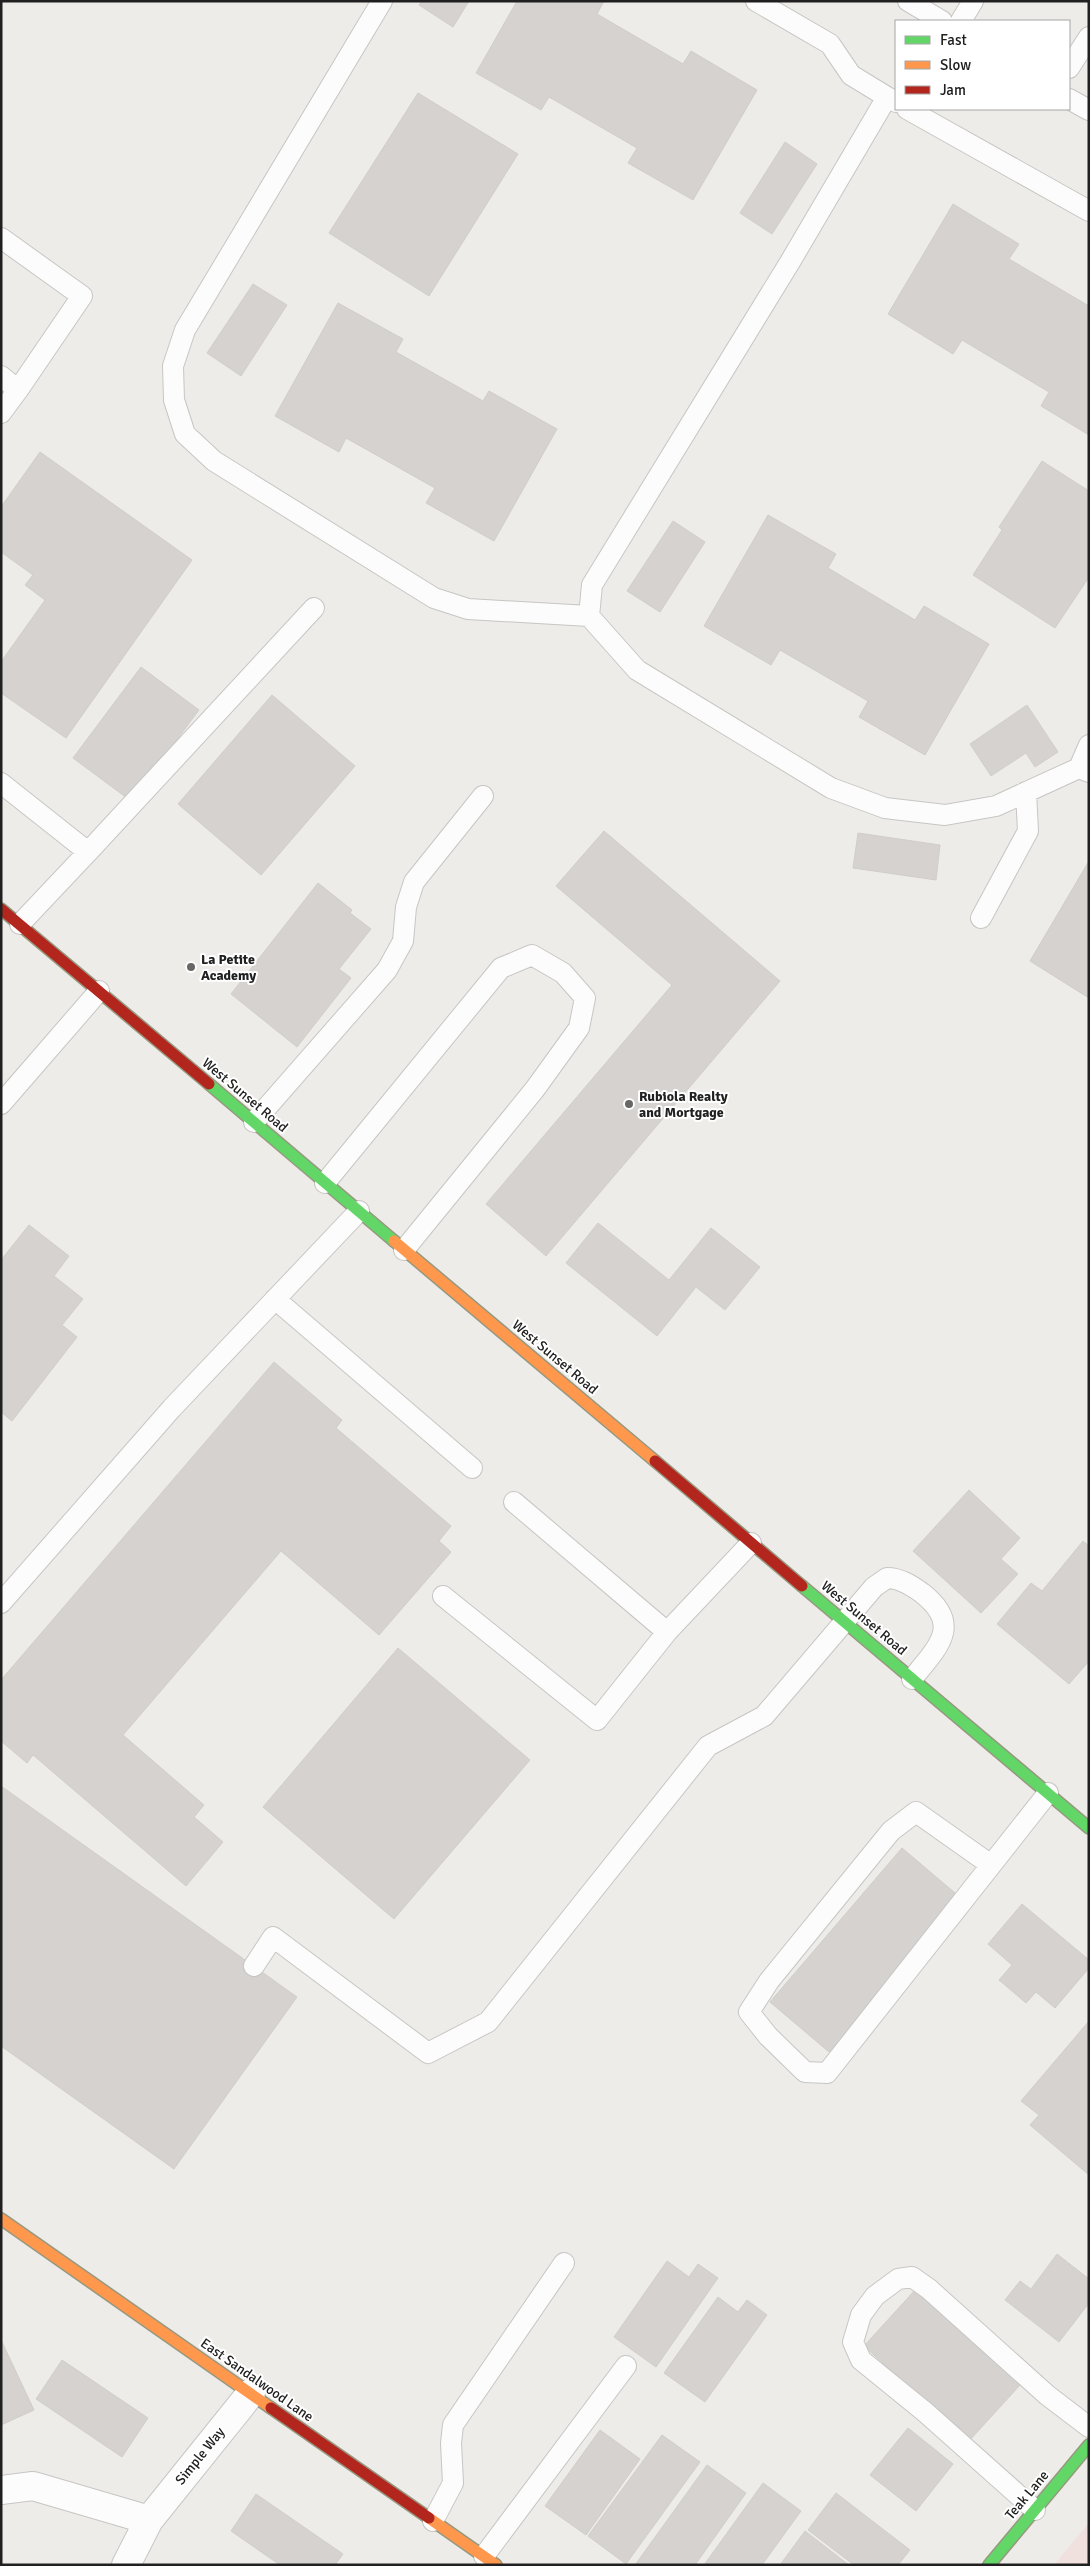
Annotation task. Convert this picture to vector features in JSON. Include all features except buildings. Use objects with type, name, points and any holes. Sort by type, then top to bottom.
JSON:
[{"type":"main road","name":"West Sunset Road","points":[[1,909],[1089,1828]]},
{"type":"main road","name":"East Sandalwood Lane","points":[[1,2219],[490,2561]]},
{"type":"main road","name":"Teak Lane","points":[[989,2565],[1089,2445]]},
{"type":"street","name":"Simple Way","points":[[126,2565],[149,2520],[250,2393]]},
{"type":"street","points":[[1,2490],[33,2486],[149,2520]]},
{"type":"lane","points":[[382,1],[185,330],[173,366],[174,400],[185,434],[214,461],[434,598],[468,609],[589,616],[637,670],[831,788],[885,808],[945,815],[996,806],[1026,792],[1084,770],[1089,745]]},
{"type":"lane","points":[[589,616],[592,586],[891,100],[851,75],[830,44],[756,1]]},
{"type":"lane","points":[[908,1],[940,20]]},
{"type":"lane","points":[[962,20],[973,1]]},
{"type":"lane","points":[[1070,66],[1089,37]]},
{"type":"lane","points":[[1070,100],[1089,110]]},
{"type":"lane","points":[[910,110],[1089,211]]},
{"type":"lane","points":[[1,238],[82,296],[1,413]]},
{"type":"lane","points":[[1,376],[18,390]]},
{"type":"lane","points":[[20,924],[314,608]]},
{"type":"lane","points":[[1,783],[88,852]]},
{"type":"lane","points":[[981,918],[1028,831],[1026,792]]},
{"type":"lane","points":[[254,1122],[387,970],[403,941],[406,907],[414,882],[483,796]]},
{"type":"lane","points":[[325,1183],[501,968],[532,955],[563,973],[585,998],[579,1028],[535,1090],[404,1250]]},
{"type":"lane","points":[[1,1104],[99,991]]},
{"type":"lane","points":[[1,1603],[172,1408],[358,1211]]},
{"type":"lane","points":[[275,1299],[472,1468]]},
{"type":"lane","points":[[514,1502],[667,1632]]},
{"type":"lane","points":[[443,1596],[597,1720],[667,1632],[751,1542]]},
{"type":"lane","points":[[254,1966],[273,1937],[428,2053],[488,2022],[708,1746],[764,1716],[874,1587],[887,1578],[905,1582],[934,1603],[944,1622],[941,1642],[912,1679]]},
{"type":"lane","points":[[991,1865],[916,1812],[890,1831],[769,1981],[749,2012],[768,2036],[806,2072],[827,2073],[1048,1793]]},
{"type":"lane","points":[[433,2521],[453,2484],[450,2443],[453,2425],[564,2263]]},
{"type":"lane","points":[[1035,2510],[925,2412],[861,2360],[853,2342],[861,2315],[875,2296],[898,2279],[912,2277],[929,2288],[1047,2395],[1089,2427]]},
{"type":"lane","points":[[490,2561],[626,2366]]},
{"type":"shaded area","points":[[1089,2523],[1089,2565],[1054,2565]]},
{"type":"traffic: fast","points":[[209,1084],[394,1241]]},
{"type":"traffic: fast","points":[[802,1586],[1089,1828]]},
{"type":"traffic: fast","points":[[989,2565],[1089,2445]]},
{"type":"traffic: slow","points":[[394,1241],[655,1461]]},
{"type":"traffic: slow","points":[[1,2219],[271,2408]]},
{"type":"traffic: slow","points":[[429,2518],[496,2565]]},
{"type":"traffic: jam","points":[[1,909],[209,1084]]},
{"type":"traffic: jam","points":[[655,1461],[802,1586]]},
{"type":"traffic: jam","points":[[271,2408],[429,2518]]},
{"type":"place","name":"La Petite Academy","points":[[191,967]]},
{"type":"place","name":"Rubiola Realty and Mortgage","points":[[629,1104]]}]
